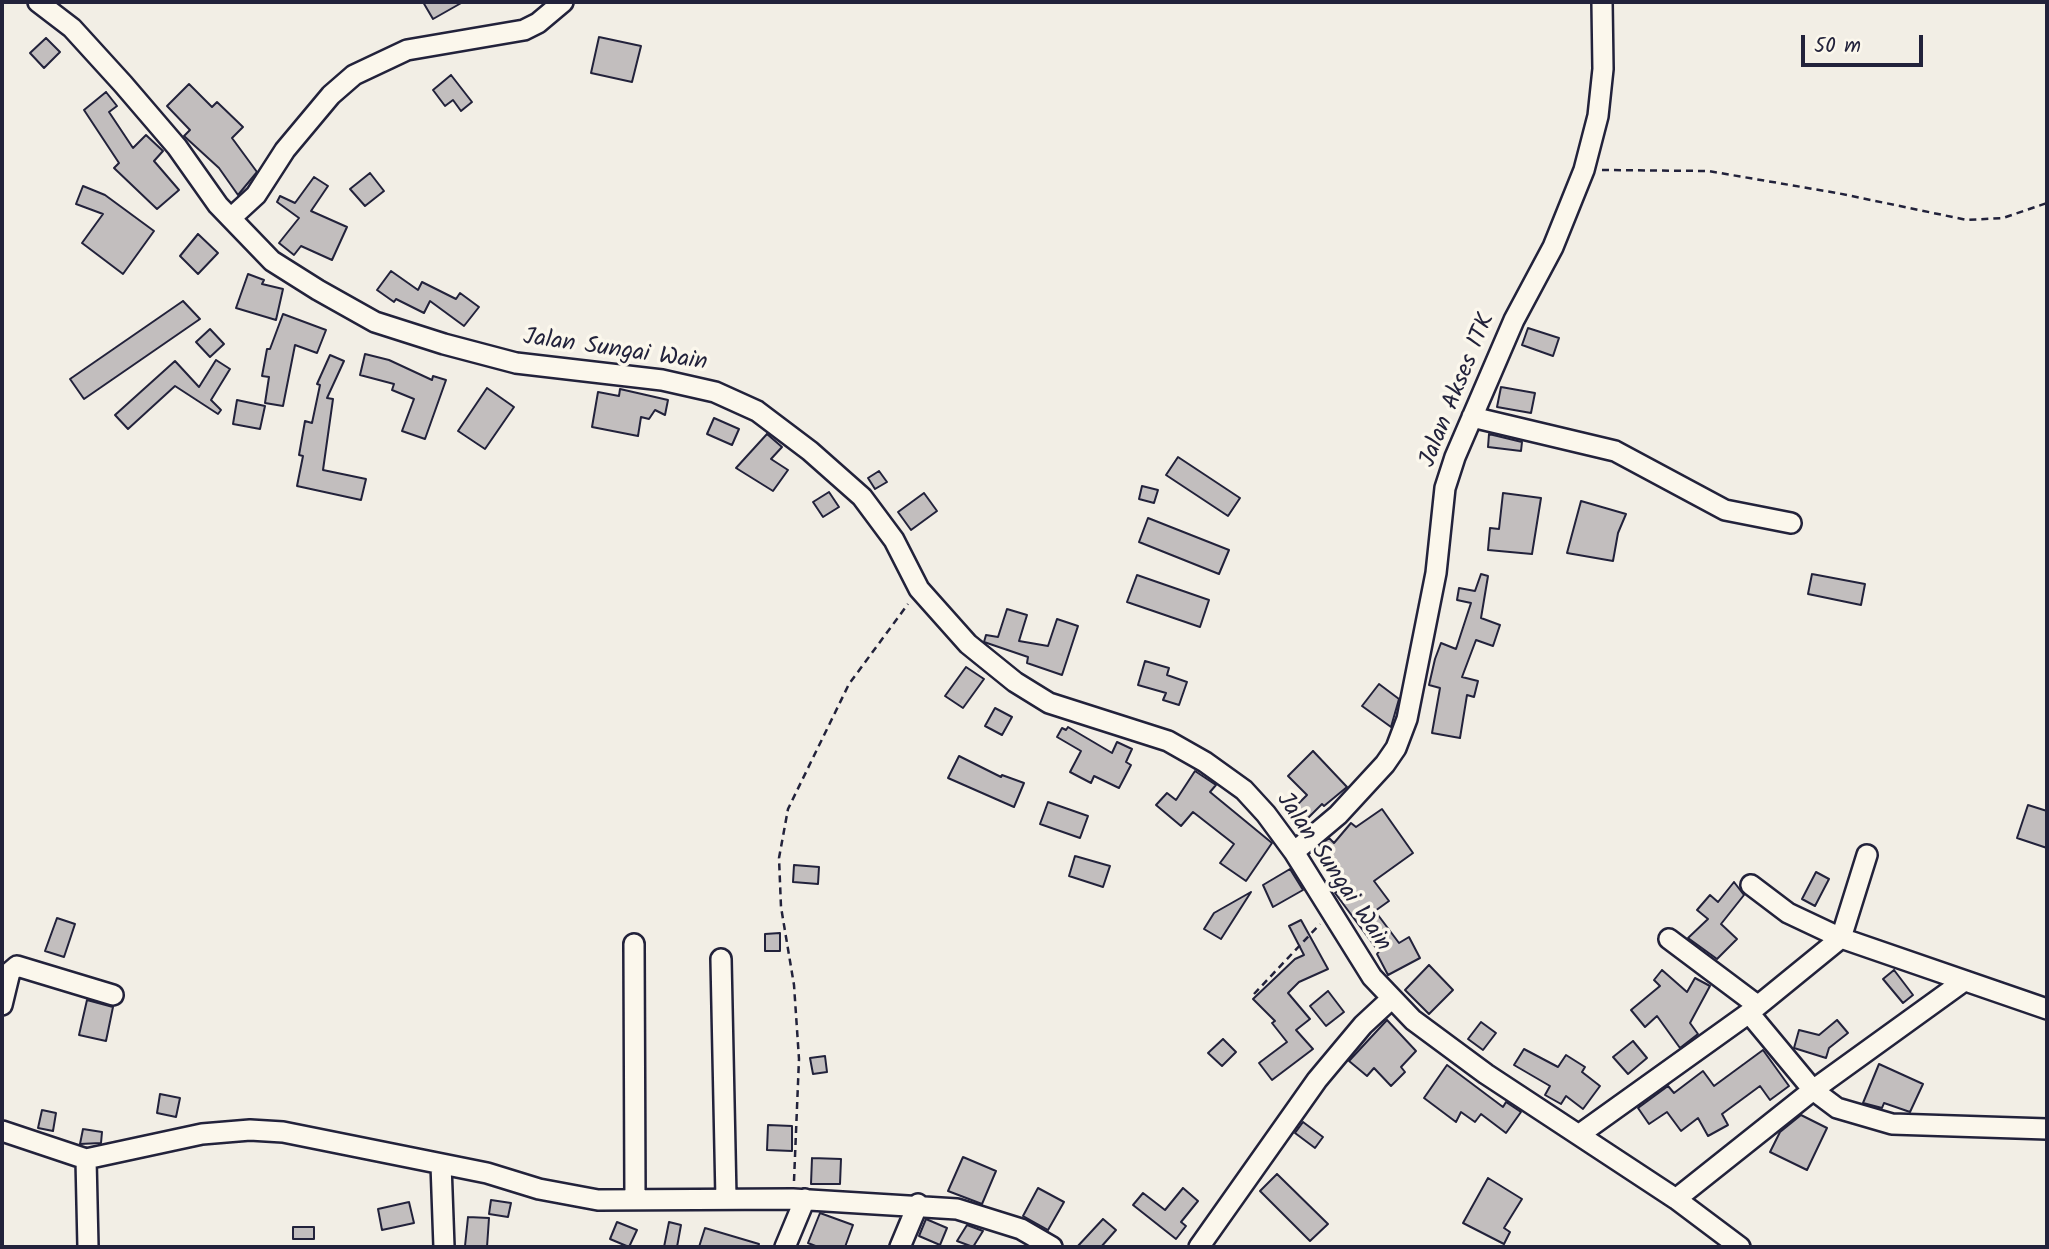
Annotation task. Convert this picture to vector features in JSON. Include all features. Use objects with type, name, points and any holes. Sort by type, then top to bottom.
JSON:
[{"type":"street","name":"Jalan Sungai Wain","points":[[38,2],[72,28],[124,84],[231,218],[272,261],[375,321],[516,363],[662,380],[715,392],[757,411],[810,451],[862,497],[894,540],[919,589],[968,644],[1015,682],[1049,703],[1168,741],[1205,762],[1244,790],[1294,852],[1330,914],[1391,999],[1413,1020],[1486,1074],[1676,1199],[1740,1247]]},
{"type":"street","points":[[231,218],[256,195],[285,150],[331,95],[354,75],[407,50],[523,30],[538,23],[563,2]]},
{"type":"street","name":"Jalan Akses ITK","points":[[1294,852],[1312,839],[1356,797],[1396,748],[1415,683],[1436,573],[1445,488],[1514,320],[1553,247],[1584,170],[1598,116],[1603,69],[1602,2]]},
{"type":"street","points":[[1472,418],[1615,451],[1726,510],[1791,523]]},
{"type":"street","points":[[1580,1134],[1753,1009],[1841,938],[1867,855]]},
{"type":"street","points":[[1751,885],[1788,913],[1841,938],[2047,1009]]},
{"type":"street","points":[[1669,939],[1753,1009],[1813,1090],[1837,1108],[1892,1124],[2047,1129]]},
{"type":"street","points":[[634,944],[635,1200]]},
{"type":"street","points":[[721,959],[726,1198]]},
{"type":"street","points":[[2,1005],[10,972],[17,966],[113,995]]},
{"type":"street","points":[[1676,1199],[1813,1090],[1964,981]]},
{"type":"street","points":[[1199,1247],[1317,1080],[1363,1025],[1391,999]]},
{"type":"street","points":[[2,1131],[86,1159],[202,1133],[250,1129],[312,1136],[577,1197],[635,1200],[799,1199],[918,1204],[957,1209],[993,1219],[1036,1236],[1052,1247]]},
{"type":"street","points":[[86,1159],[88,1247]]},
{"type":"street","points":[[441,1164],[444,1247]]},
{"type":"street","points":[[785,1247],[799,1199]]},
{"type":"street","points":[[900,1247],[918,1204]]},
{"type":"path","points":[[1584,170],[1708,171],[1837,192],[1967,220],[2003,218],[2047,203]]},
{"type":"path","points":[[799,1199],[799,1059],[794,985],[781,906],[779,858],[788,809],[849,684],[919,589]]},
{"type":"path","points":[[1255,994],[1330,914]]},
{"type":"building","points":[[423,2],[463,2],[433,19]]},
{"type":"building","points":[[599,37],[641,46],[632,82],[591,73]]},
{"type":"building","points":[[46,38],[60,52],[44,68],[30,53]]},
{"type":"building","points":[[451,75],[472,102],[461,111],[453,100],[445,106],[433,90]]},
{"type":"building","points":[[189,84],[212,107],[217,102],[243,127],[232,138],[257,172],[238,195],[219,168],[184,136],[190,130],[167,106]]},
{"type":"building","points":[[106,92],[117,106],[109,112],[133,148],[146,135],[163,151],[154,161],[179,190],[157,209],[114,168],[119,163],[84,110]]},
{"type":"building","points":[[370,173],[384,191],[365,206],[350,189]]},
{"type":"building","points":[[314,177],[328,186],[311,211],[347,227],[332,260],[301,246],[294,255],[279,243],[299,218],[277,202],[280,196],[295,203]]},
{"type":"building","points":[[83,186],[105,195],[154,231],[123,274],[82,243],[103,214],[76,204]]},
{"type":"building","points":[[198,234],[218,253],[198,274],[180,256]]},
{"type":"building","points":[[391,271],[418,290],[422,282],[456,299],[460,293],[479,307],[464,326],[430,301],[424,313],[396,299],[394,302],[377,290]]},
{"type":"building","points":[[248,274],[264,280],[262,284],[283,289],[276,320],[236,308]]},
{"type":"building","points":[[183,301],[200,319],[84,399],[70,379]]},
{"type":"building","points":[[283,314],[326,330],[317,353],[295,345],[283,406],[265,403],[269,377],[262,376],[267,349],[270,349]]},
{"type":"building","points":[[1528,328],[1559,338],[1553,356],[1522,345]]},
{"type":"building","points":[[210,329],[224,344],[210,357],[196,342]]},
{"type":"building","points":[[365,354],[389,360],[432,380],[433,376],[446,380],[425,439],[402,431],[414,399],[392,390],[394,384],[360,375]]},
{"type":"building","points":[[330,355],[344,361],[327,398],[333,399],[323,470],[366,479],[361,500],[297,486],[303,456],[299,455],[305,421],[312,423],[320,385],[317,384]]},
{"type":"building","points":[[216,360],[230,369],[211,400],[221,410],[218,414],[175,386],[128,429],[115,415],[175,361],[199,387]]},
{"type":"building","points":[[1501,387],[1535,393],[1531,413],[1497,407]]},
{"type":"building","points":[[487,388],[514,407],[485,449],[458,431]]},
{"type":"building","points":[[620,389],[668,400],[665,415],[655,410],[649,419],[641,417],[638,436],[592,427],[598,392],[619,396]]},
{"type":"building","points":[[237,400],[265,406],[260,429],[233,424]]},
{"type":"building","points":[[714,418],[739,429],[732,445],[707,434]]},
{"type":"building","points":[[767,434],[782,447],[771,459],[788,470],[773,491],[736,468]]},
{"type":"building","points":[[1489,434],[1522,442],[1521,451],[1488,447]]},
{"type":"building","points":[[1178,457],[1240,498],[1228,516],[1166,475]]},
{"type":"building","points":[[879,471],[887,482],[875,489],[868,478]]},
{"type":"building","points":[[1142,486],[1158,490],[1154,503],[1139,499]]},
{"type":"building","points":[[829,492],[839,507],[823,517],[813,502]]},
{"type":"building","points":[[924,493],[937,511],[911,530],[898,512]]},
{"type":"building","points":[[1503,493],[1541,498],[1532,554],[1488,550],[1490,528],[1499,529]]},
{"type":"building","points":[[1581,501],[1626,514],[1618,533],[1613,561],[1567,553]]},
{"type":"building","points":[[1148,518],[1229,550],[1219,574],[1139,542]]},
{"type":"building","points":[[1481,574],[1488,576],[1481,618],[1500,625],[1493,646],[1476,640],[1462,677],[1478,681],[1474,697],[1467,695],[1460,738],[1432,733],[1440,688],[1429,685],[1435,659],[1441,643],[1456,649],[1471,603],[1457,600],[1459,588],[1475,591]]},
{"type":"building","points":[[1812,574],[1865,584],[1861,605],[1808,594]]},
{"type":"building","points":[[1137,575],[1209,600],[1200,627],[1127,602]]},
{"type":"building","points":[[1007,609],[1027,615],[1019,641],[1048,646],[1057,619],[1078,626],[1062,675],[1027,663],[1028,657],[984,642],[986,635],[998,637]]},
{"type":"building","points":[[1145,661],[1169,668],[1167,675],[1187,682],[1179,705],[1163,700],[1166,693],[1138,685]]},
{"type":"building","points":[[966,667],[984,679],[963,708],[945,696]]},
{"type":"building","points":[[1379,684],[1399,699],[1391,727],[1362,706]]},
{"type":"building","points":[[995,708],[1012,717],[1002,735],[985,726]]},
{"type":"building","points":[[1068,727],[1112,753],[1117,742],[1132,749],[1126,762],[1131,765],[1119,788],[1094,776],[1091,783],[1070,772],[1081,751],[1057,737],[1062,728],[1066,730]]},
{"type":"building","points":[[1313,751],[1347,787],[1324,806],[1322,804],[1305,821],[1293,809],[1307,795],[1288,776]]},
{"type":"building","points":[[959,756],[1001,777],[1002,775],[1024,783],[1014,807],[948,778]]},
{"type":"building","points":[[1195,771],[1216,785],[1210,792],[1272,843],[1246,881],[1220,863],[1234,844],[1193,812],[1181,826],[1156,805],[1167,793],[1176,800]]},
{"type":"building","points":[[1048,802],[1088,816],[1080,838],[1040,824]]},
{"type":"building","points":[[2028,805],[2047,811],[2047,848],[2017,838]]},
{"type":"building","points":[[1382,809],[1413,853],[1374,881],[1389,901],[1375,911],[1399,943],[1409,937],[1420,958],[1388,975],[1377,954],[1381,949],[1376,948],[1335,893],[1345,886],[1316,849],[1329,838],[1334,843],[1351,823],[1356,827]]},
{"type":"building","points":[[1075,856],[1110,866],[1103,887],[1069,876]]},
{"type":"building","points":[[794,865],[819,867],[818,884],[793,882]]},
{"type":"building","points":[[1290,869],[1303,890],[1273,907],[1263,885]]},
{"type":"building","points":[[1816,872],[1829,879],[1815,906],[1802,899]]},
{"type":"building","points":[[1734,882],[1744,895],[1721,924],[1737,939],[1717,959],[1688,938],[1708,919],[1697,910],[1710,895],[1718,902]]},
{"type":"building","points":[[1251,892],[1221,939],[1204,929],[1214,913]]},
{"type":"building","points":[[57,918],[75,924],[64,957],[45,951]]},
{"type":"building","points":[[1301,920],[1328,969],[1299,982],[1288,993],[1310,1019],[1296,1030],[1313,1049],[1272,1080],[1259,1063],[1287,1042],[1272,1023],[1275,1021],[1253,999],[1295,959],[1304,955],[1289,926]]},
{"type":"building","points":[[780,933],[780,951],[765,951],[765,934]]},
{"type":"building","points":[[1429,965],[1453,990],[1429,1014],[1405,990]]},
{"type":"building","points":[[1662,970],[1687,992],[1695,978],[1710,986],[1690,1023],[1698,1034],[1680,1048],[1657,1016],[1645,1027],[1631,1010],[1660,986],[1654,980]]},
{"type":"building","points":[[1894,970],[1913,995],[1903,1003],[1883,979]]},
{"type":"building","points":[[1328,991],[1344,1012],[1326,1026],[1310,1006]]},
{"type":"building","points":[[87,1000],[113,1007],[106,1041],[79,1035]]},
{"type":"building","points":[[1387,1020],[1416,1051],[1401,1067],[1405,1072],[1391,1086],[1374,1068],[1367,1076],[1349,1061]]},
{"type":"building","points":[[1837,1020],[1848,1033],[1829,1048],[1826,1058],[1794,1048],[1799,1030],[1819,1035]]},
{"type":"building","points":[[1481,1022],[1496,1033],[1483,1050],[1468,1039]]},
{"type":"building","points":[[1223,1039],[1236,1052],[1222,1066],[1208,1053]]},
{"type":"building","points":[[1633,1041],[1647,1058],[1628,1074],[1613,1057]]},
{"type":"building","points":[[1524,1049],[1558,1067],[1566,1055],[1585,1067],[1582,1072],[1600,1086],[1583,1109],[1566,1096],[1561,1104],[1545,1095],[1550,1086],[1514,1065]]},
{"type":"building","points":[[1763,1050],[1789,1086],[1770,1100],[1760,1086],[1722,1114],[1728,1125],[1708,1136],[1698,1118],[1681,1131],[1667,1112],[1649,1124],[1638,1108],[1668,1086],[1674,1093],[1703,1071],[1714,1086]]},
{"type":"building","points":[[825,1056],[827,1072],[813,1074],[810,1058]]},
{"type":"building","points":[[1879,1064],[1923,1084],[1910,1112],[1884,1103],[1882,1108],[1863,1103]]},
{"type":"building","points":[[1447,1065],[1503,1107],[1506,1102],[1521,1112],[1506,1133],[1481,1114],[1475,1122],[1461,1112],[1456,1122],[1424,1098]]},
{"type":"building","points":[[160,1094],[180,1098],[176,1117],[157,1113]]},
{"type":"building","points":[[42,1110],[56,1113],[53,1131],[38,1128]]},
{"type":"building","points":[[1801,1115],[1827,1128],[1807,1170],[1770,1152],[1780,1132]]},
{"type":"building","points":[[1303,1122],[1323,1137],[1315,1148],[1295,1133]]},
{"type":"building","points":[[768,1125],[792,1126],[792,1151],[767,1150]]},
{"type":"building","points":[[83,1129],[102,1132],[101,1143],[80,1144]]},
{"type":"building","points":[[963,1157],[996,1171],[982,1204],[948,1191]]},
{"type":"building","points":[[812,1158],[841,1159],[840,1184],[811,1184]]},
{"type":"building","points":[[1277,1174],[1328,1224],[1310,1241],[1260,1191]]},
{"type":"building","points":[[1488,1178],[1522,1199],[1504,1228],[1510,1232],[1504,1244],[1463,1223]]},
{"type":"building","points":[[1038,1188],[1064,1202],[1048,1230],[1023,1216]]},
{"type":"building","points":[[1183,1188],[1198,1201],[1181,1222],[1186,1226],[1176,1239],[1133,1205],[1143,1193],[1165,1210]]},
{"type":"building","points":[[491,1200],[511,1203],[508,1217],[489,1214]]},
{"type":"building","points":[[409,1202],[414,1223],[382,1230],[378,1209]]},
{"type":"building","points":[[820,1213],[853,1225],[845,1247],[818,1247],[808,1243]]},
{"type":"building","points":[[468,1217],[489,1218],[487,1247],[465,1246]]},
{"type":"building","points":[[926,1219],[947,1228],[940,1245],[919,1236]]},
{"type":"building","points":[[1103,1219],[1116,1230],[1101,1247],[1077,1247]]},
{"type":"building","points":[[617,1222],[637,1230],[629,1247],[610,1239]]},
{"type":"building","points":[[669,1222],[681,1225],[677,1247],[664,1247]]},
{"type":"building","points":[[967,1225],[983,1231],[973,1247],[957,1241]]},
{"type":"building","points":[[293,1227],[314,1227],[314,1239],[293,1239]]},
{"type":"building","points":[[705,1228],[759,1244],[758,1247],[699,1247]]}]
